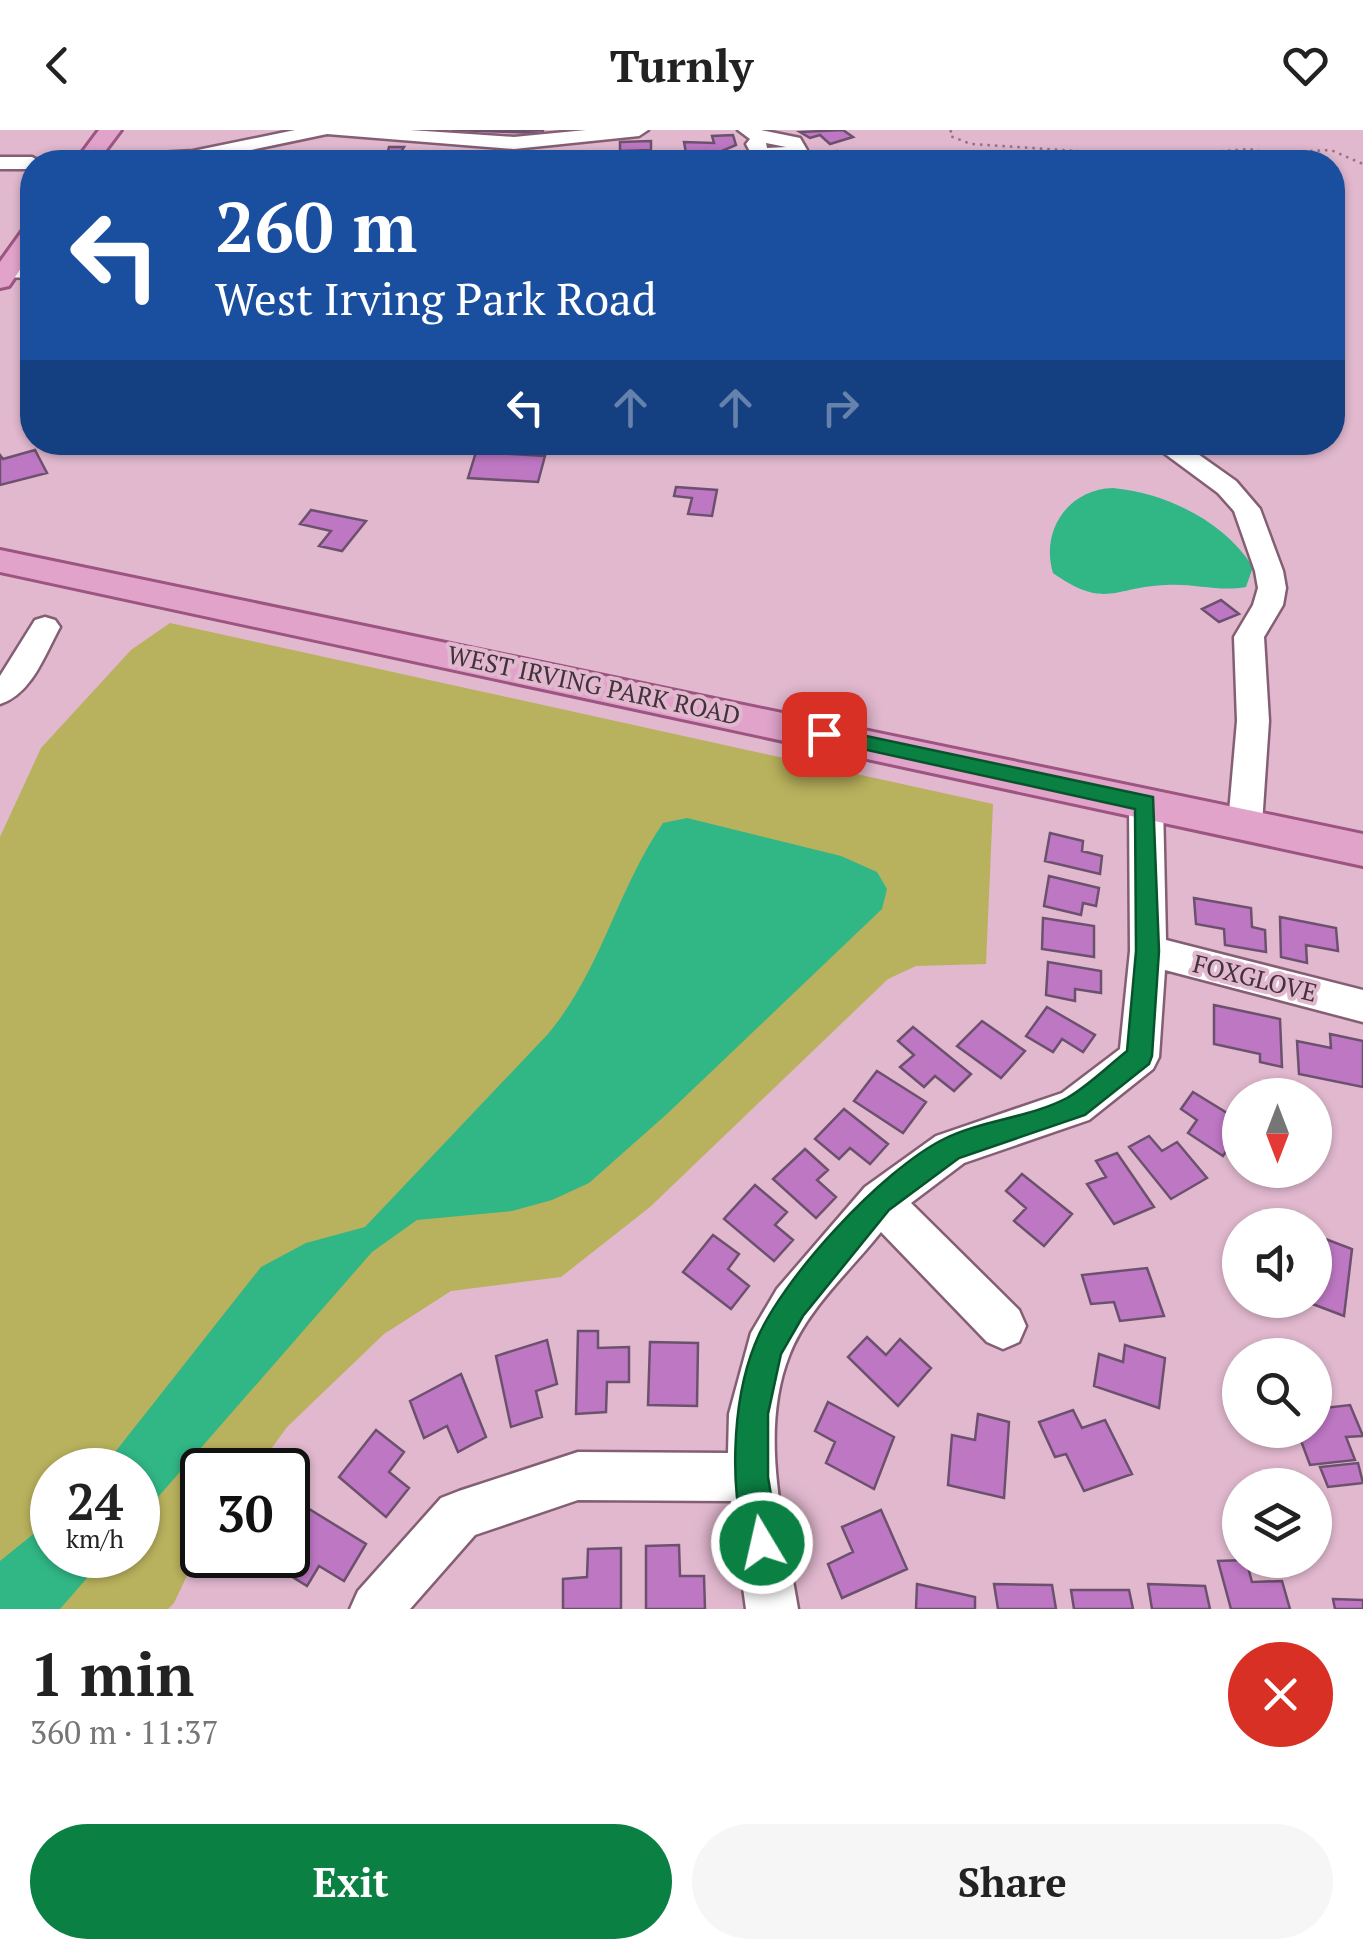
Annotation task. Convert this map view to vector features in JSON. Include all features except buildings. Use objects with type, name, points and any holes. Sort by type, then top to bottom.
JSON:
[{"type":"main road","name":"WEST IRVING PARK ROAD","points":[[0,562],[1363,850]]},
{"type":"street","points":[[215,150],[260,137],[322,130]]},
{"type":"street","points":[[332,130],[514,143],[639,130]]},
{"type":"street","points":[[1184,455],[1227,487],[1247,509],[1269,571],[1268,605],[1250,637],[1253,721],[1245,824]]},
{"type":"street","points":[[0,694],[17,678],[45,627]]},
{"type":"street","points":[[772,1609],[752,1477],[753,1414],[768,1349],[793,1306],[880,1201],[951,1149],[1075,1107],[1140,1056],[1148,951],[1146,803]]},
{"type":"street","name":"FOXGLOVE","points":[[1148,951],[1363,1006]]},
{"type":"street","points":[[880,1201],[1002,1326]]},
{"type":"street","points":[[376,1609],[459,1516],[578,1476],[752,1477]]},
{"type":"path","points":[[950,130],[950,136],[971,144],[1071,150]]},
{"type":"shaded area","points":[[1113,488],[1173,503],[1210,523],[1253,567],[1246,587],[1166,585],[1098,594],[1053,573],[1051,542],[1062,515],[1083,496]]},
{"type":"shaded area","points":[[170,623],[993,804],[986,964],[916,966],[888,979],[650,1207],[561,1277],[451,1291],[384,1334],[287,1427],[272,1448],[180,1448],[180,1578],[186,1578],[168,1609],[0,1609],[0,837],[41,748],[131,650]]},
{"type":"shaded area","points":[[687,818],[841,856],[877,872],[887,889],[882,909],[589,1183],[552,1200],[512,1211],[417,1220],[372,1252],[201,1448],[180,1448],[180,1472],[160,1495],[160,1448],[118,1448],[261,1267],[306,1243],[365,1227],[548,1034],[582,984],[633,875],[663,823]]},
{"type":"shaded area","points":[[30,1537],[30,1578],[87,1578],[60,1609],[0,1609],[0,1561]]},
{"type":"route","points":[[762,1543],[752,1477],[753,1414],[768,1349],[793,1306],[880,1201],[951,1149],[1075,1107],[1140,1056],[1148,951],[1146,803],[824,734]]}]
